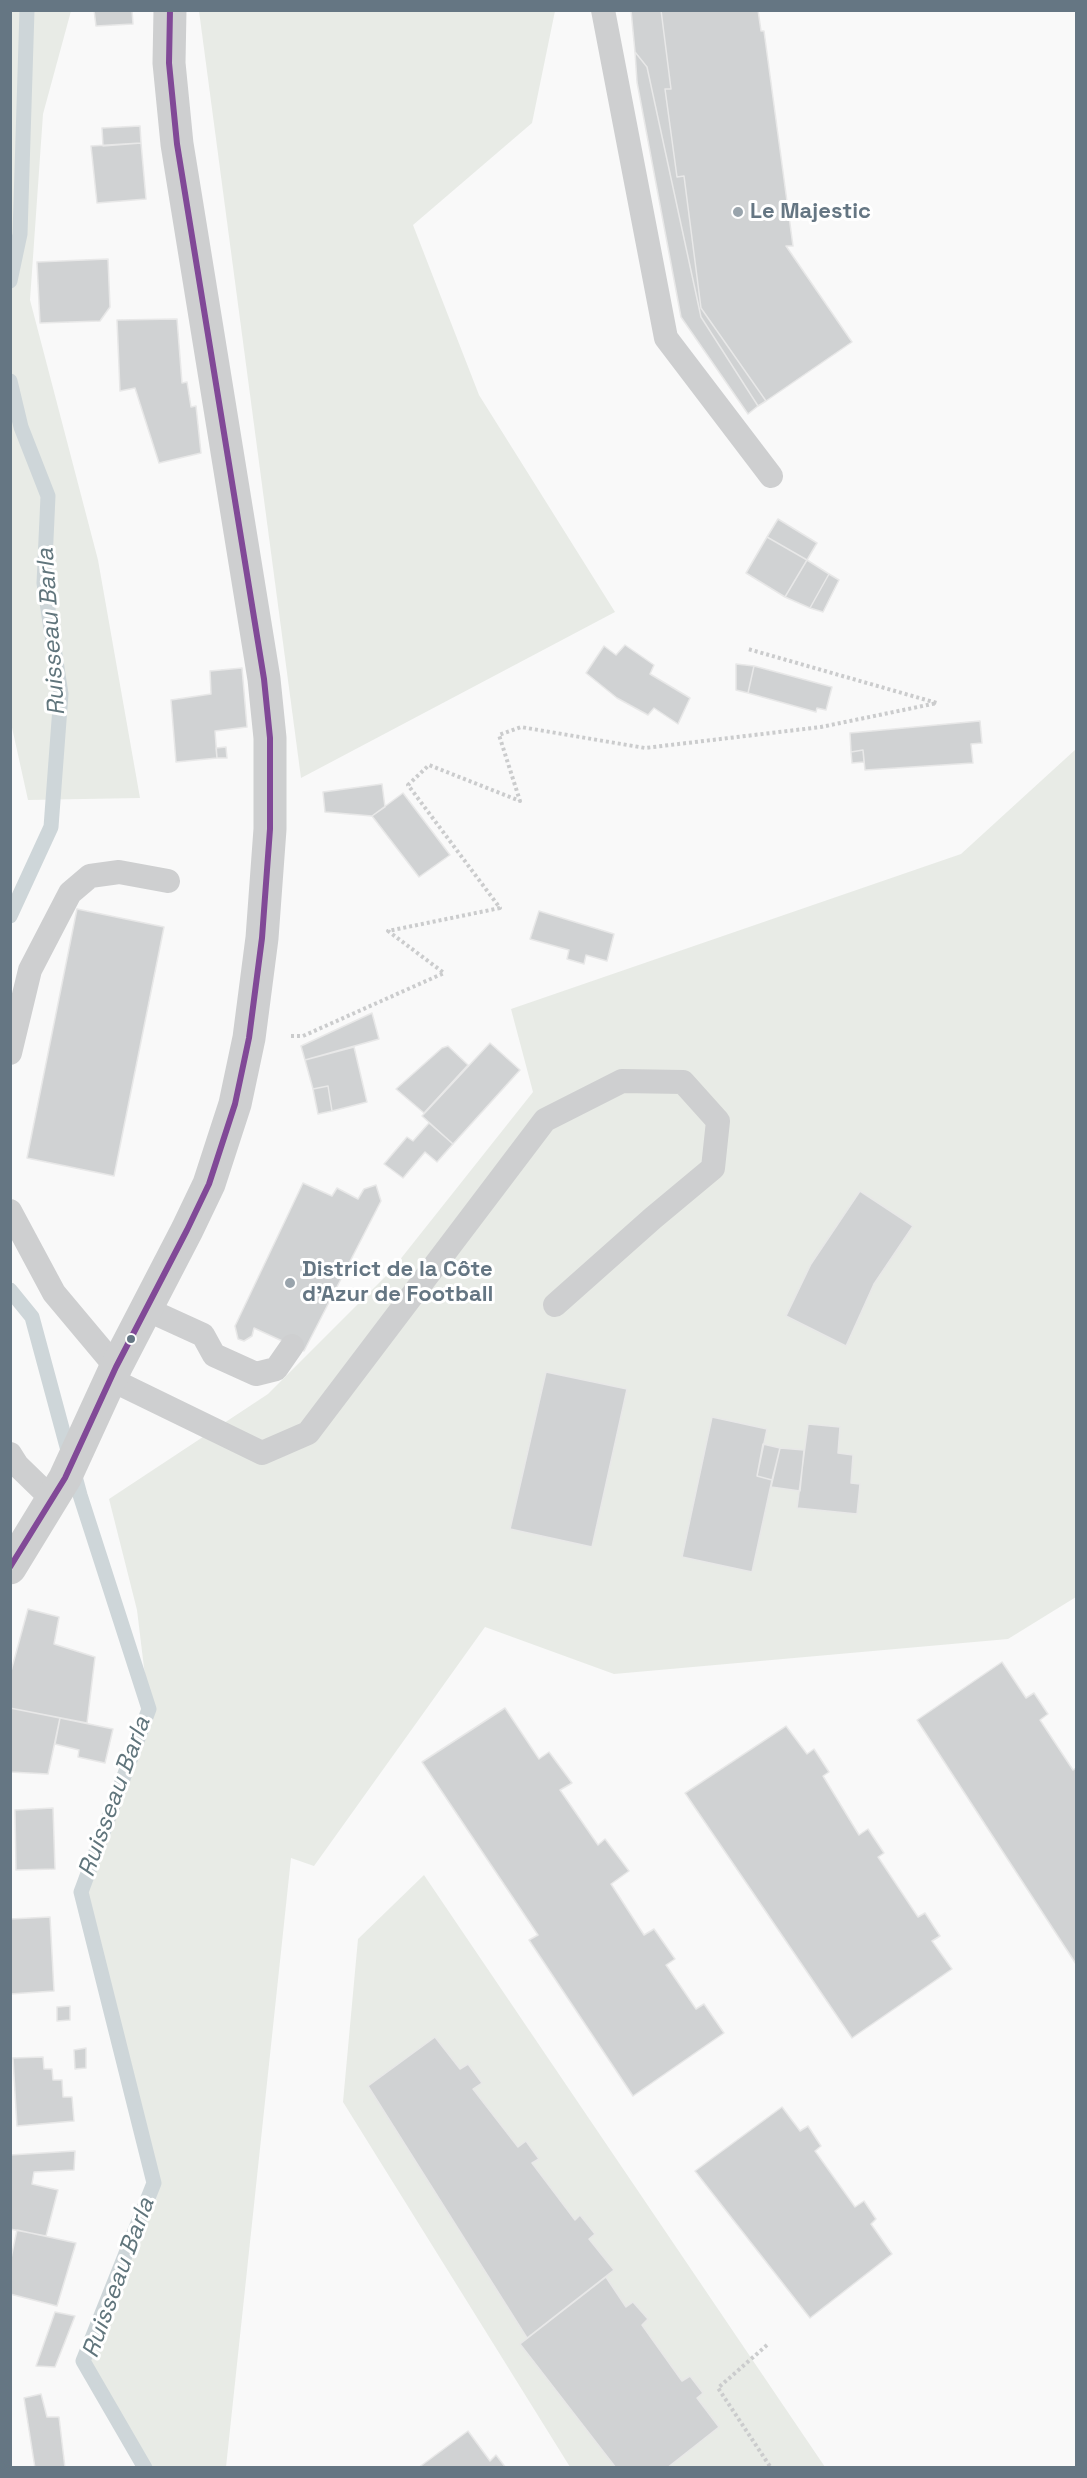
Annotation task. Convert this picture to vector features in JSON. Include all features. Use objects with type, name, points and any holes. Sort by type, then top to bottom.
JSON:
[{"type":"street","points":[[10,1568],[58,1489],[113,1373],[209,1184],[235,1104],[249,1038],[262,938],[270,829],[270,738],[264,679],[177,144],[169,63],[170,10]]},
{"type":"lane","points":[[603,10],[666,338],[771,476]]},
{"type":"lane","points":[[10,1053],[30,969],[70,893],[90,876],[119,872],[168,881]]},
{"type":"lane","points":[[10,1211],[54,1293],[113,1373],[262,1454],[308,1432],[545,1120],[622,1081],[683,1083],[718,1121],[713,1168],[555,1305]]},
{"type":"lane","points":[[146,1309],[203,1335],[214,1355],[256,1374],[276,1370],[292,1346]]},
{"type":"lane","points":[[10,1454],[17,1465],[58,1489]]},
{"type":"path","points":[[249,1038],[303,1036],[444,973],[388,931],[500,908],[408,785],[429,765],[520,801],[499,735],[521,727],[645,748],[821,727],[937,703],[748,649]]},
{"type":"path","points":[[767,2345],[718,2388],[771,2468]]},
{"type":"shaded area","points":[[10,11],[71,11],[43,114],[30,300],[98,560],[140,798],[28,800],[11,723]]},
{"type":"shaded area","points":[[199,11],[555,11],[532,123],[413,225],[479,395],[615,612],[301,778]]},
{"type":"shaded area","points":[[1076,749],[1076,1597],[1008,1639],[614,1674],[485,1627],[314,1866],[291,1858],[226,2467],[145,2467],[83,2361],[154,2183],[81,1892],[149,1709],[137,1610],[109,1499],[268,1394],[391,1271],[533,1092],[511,1009],[961,854]]},
{"type":"shaded area","points":[[424,1875],[825,2467],[570,2467],[343,2102],[358,1939]]},
{"type":"building","points":[[94,10],[132,10],[133,24],[96,26]]},
{"type":"building","points":[[631,10],[661,10],[671,89],[665,89],[677,177],[684,176],[701,308],[766,401],[758,406],[701,317],[647,67],[635,52]]},
{"type":"building","name":"Le Majestic","points":[[661,10],[758,10],[761,31],[764,31],[793,246],[786,246],[852,342],[766,401],[701,308],[684,176],[677,177],[665,89],[671,89]]},
{"type":"building","points":[[635,52],[647,67],[701,317],[758,406],[748,414],[681,317],[637,82]]},
{"type":"building","points":[[140,126],[141,143],[103,146],[102,128]]},
{"type":"building","points":[[141,143],[146,199],[97,203],[91,146]]},
{"type":"building","points":[[108,259],[110,307],[100,321],[40,323],[37,262]]},
{"type":"building","points":[[177,319],[182,383],[187,382],[191,407],[196,406],[201,453],[159,463],[135,388],[120,391],[117,320]]},
{"type":"building","points":[[778,519],[817,543],[807,560],[767,537]]},
{"type":"building","points":[[767,537],[807,560],[785,597],[746,573]]},
{"type":"building","points":[[807,560],[829,574],[810,608],[785,597]]},
{"type":"building","points":[[829,574],[839,580],[823,612],[810,608]]},
{"type":"building","points":[[625,645],[654,665],[650,674],[690,698],[678,724],[654,708],[648,715],[617,698],[586,673],[604,646],[616,655]]},
{"type":"building","points":[[736,664],[754,666],[748,693],[736,690]]},
{"type":"building","points":[[754,666],[832,687],[826,710],[817,708],[816,712],[748,693]]},
{"type":"building","points":[[242,668],[247,727],[215,731],[217,758],[176,762],[171,700],[211,694],[210,671]]},
{"type":"building","points":[[980,721],[982,743],[971,744],[973,763],[865,770],[863,750],[851,752],[850,733]]},
{"type":"building","points":[[226,747],[227,758],[217,758],[216,748]]},
{"type":"building","points":[[863,750],[864,762],[852,763],[851,752]]},
{"type":"building","points":[[382,784],[385,807],[372,816],[325,812],[323,792]]},
{"type":"building","points":[[403,793],[450,855],[419,877],[372,816]]},
{"type":"building","points":[[77,909],[164,927],[114,1176],[27,1158]]},
{"type":"building","points":[[539,911],[614,934],[607,961],[586,955],[584,964],[567,959],[569,950],[530,939]]},
{"type":"building","points":[[372,1013],[379,1039],[305,1060],[301,1046]]},
{"type":"building","points":[[490,1043],[520,1070],[453,1144],[422,1116]]},
{"type":"building","points":[[448,1046],[468,1065],[424,1113],[396,1089],[442,1048]]},
{"type":"building","points":[[354,1047],[367,1102],[332,1111],[328,1086],[313,1089],[305,1060]]},
{"type":"building","points":[[328,1086],[332,1111],[318,1114],[313,1089]]},
{"type":"building","points":[[429,1123],[453,1144],[437,1162],[425,1152],[403,1178],[384,1164],[407,1137],[413,1141]]},
{"type":"building","points":[[303,1183],[332,1196],[337,1188],[358,1199],[364,1189],[376,1185],[381,1201],[304,1351],[254,1328],[252,1336],[244,1341],[238,1339],[235,1326]]},
{"type":"building","points":[[860,1191],[913,1226],[874,1284],[846,1346],[786,1316],[811,1264]]},
{"type":"building","points":[[546,1372],[627,1389],[592,1547],[510,1529]]},
{"type":"building","points":[[712,1417],[767,1429],[757,1476],[772,1480],[752,1572],[682,1557]]},
{"type":"building","points":[[808,1424],[840,1427],[838,1453],[853,1455],[851,1483],[860,1484],[857,1514],[797,1508]]},
{"type":"building","points":[[763,1444],[780,1448],[772,1480],[757,1476]]},
{"type":"building","points":[[780,1448],[804,1450],[800,1491],[771,1487]]},
{"type":"building","points":[[28,1609],[59,1617],[54,1644],[95,1657],[87,1723],[10,1708],[10,1675]]},
{"type":"building","points":[[1002,1662],[1026,1698],[1034,1693],[1048,1714],[1040,1720],[1073,1770],[1076,1768],[1076,1964],[917,1720]]},
{"type":"building","points":[[10,1708],[60,1718],[48,1774],[10,1772]]},
{"type":"building","points":[[505,1708],[539,1759],[549,1752],[572,1783],[560,1790],[598,1845],[605,1839],[629,1871],[611,1884],[644,1935],[654,1929],[675,1959],[666,1965],[696,2009],[704,2004],[724,2033],[633,2096],[529,1940],[538,1935],[422,1762]]},
{"type":"building","points":[[60,1718],[113,1729],[105,1763],[78,1757],[79,1750],[55,1744]]},
{"type":"building","points":[[786,1726],[807,1754],[814,1749],[829,1772],[823,1776],[859,1835],[868,1829],[884,1853],[878,1857],[918,1917],[925,1913],[940,1936],[932,1941],[952,1969],[852,2038],[685,1793]]},
{"type":"building","points":[[53,1808],[55,1869],[16,1870],[15,1810]]},
{"type":"building","points":[[50,1917],[54,1991],[10,1994],[10,1919]]},
{"type":"building","points":[[70,2006],[70,2020],[57,2021],[57,2007]]},
{"type":"building","points":[[435,2037],[460,2069],[468,2064],[482,2083],[473,2089],[518,2147],[526,2141],[539,2159],[532,2163],[575,2220],[580,2215],[595,2234],[589,2239],[614,2270],[527,2338],[368,2086]]},
{"type":"building","points":[[86,2048],[86,2068],[75,2069],[74,2050]]},
{"type":"building","points":[[43,2057],[44,2069],[52,2069],[53,2080],[62,2080],[63,2097],[72,2097],[74,2121],[17,2126],[13,2058]]},
{"type":"building","points":[[782,2107],[800,2131],[808,2126],[821,2146],[815,2151],[855,2207],[864,2201],[876,2219],[871,2224],[892,2254],[810,2318],[695,2171]]},
{"type":"building","points":[[75,2151],[74,2170],[34,2172],[32,2184],[58,2190],[46,2236],[10,2229],[10,2155]]},
{"type":"building","points":[[17,2230],[76,2243],[57,2306],[10,2294],[10,2263]]},
{"type":"building","points":[[606,2277],[626,2307],[633,2302],[648,2319],[642,2325],[682,2381],[690,2376],[703,2393],[697,2398],[719,2427],[667,2468],[616,2468],[520,2344]]},
{"type":"building","points":[[55,2312],[75,2316],[55,2367],[36,2366]]},
{"type":"building","points":[[41,2394],[47,2417],[59,2417],[65,2468],[35,2468],[24,2398]]},
{"type":"building","points":[[468,2431],[490,2461],[496,2455],[506,2468],[418,2468]]},
{"type":"waterway","name":"Ruisseau Barla","points":[[10,281],[20,234],[27,10]]},
{"type":"waterway","name":"Ruisseau Barla","points":[[10,381],[21,427],[48,496],[44,583],[61,694],[51,827],[10,916]]},
{"type":"waterway","name":"Ruisseau Barla","points":[[10,1290],[32,1317],[80,1495],[149,1709],[81,1892],[154,2183],[83,2361],[145,2468]]},
{"type":"transit line","points":[[10,1567],[65,1478],[116,1367],[209,1184],[235,1104],[249,1038],[262,938],[270,829],[270,738],[264,679],[177,144],[169,63],[170,10]]},
{"type":"place","name":"Le Majestic","points":[[738,212]]},
{"type":"place","name":"District de la Côte d'Azur de Football","points":[[290,1283]]}]
